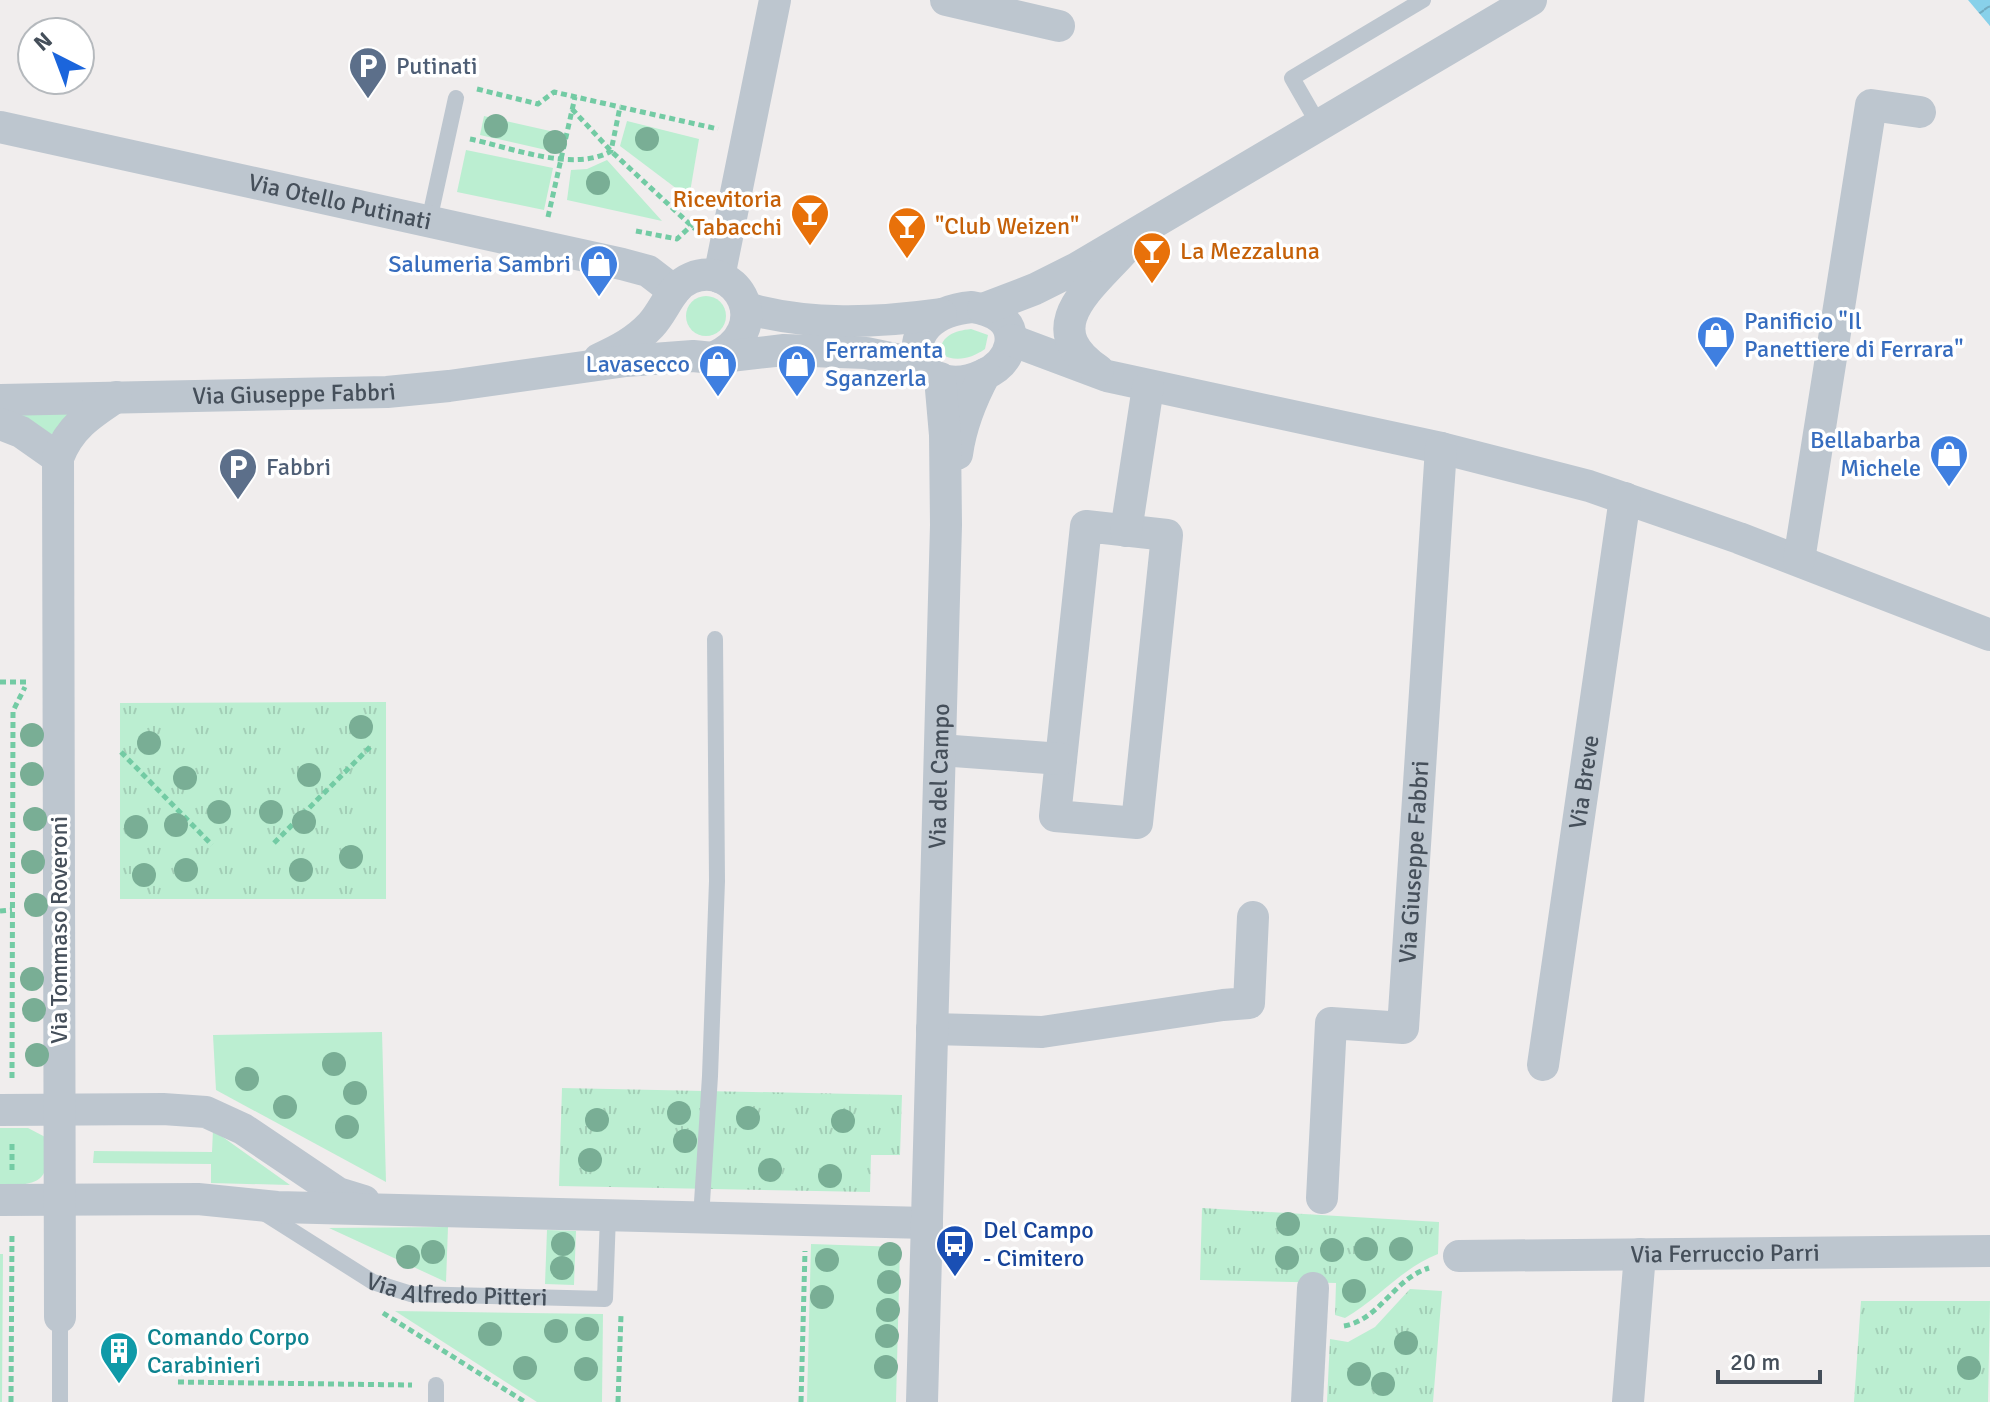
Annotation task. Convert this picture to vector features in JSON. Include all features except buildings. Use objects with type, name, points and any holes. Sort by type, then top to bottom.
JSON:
[{"type":"street","points":[[670,297],[664,323],[671,340],[682,351],[703,357],[730,350],[742,336],[747,324],[746,308],[721,266],[775,0]]},
{"type":"street","points":[[946,0],[1059,26]]},
{"type":"street","points":[[746,308],[821,321],[903,319],[941,314],[956,308],[983,309],[1044,285],[1531,0]]},
{"type":"street","points":[[1799,560],[1871,105],[1920,112]]},
{"type":"street","name":"Via Otello Putinati","points":[[0,127],[648,271],[670,297]]},
{"type":"street","points":[[1001,352],[1048,304],[1144,228]]},
{"type":"street","name":"Via Giuseppe Fabbri","points":[[1107,376],[1079,357],[1071,344],[1070,321],[1080,299],[1144,228]]},
{"type":"street","name":"Via Giuseppe Fabbri","points":[[586,366],[624,348],[652,323],[677,286],[721,266]]},
{"type":"street","name":"Via Giuseppe Fabbri","points":[[0,400],[387,392],[586,366],[784,350],[866,353],[955,381],[971,380],[1001,352],[1008,325],[999,315],[983,309]]},
{"type":"street","points":[[930,371],[916,355],[918,341],[926,325],[941,314]]},
{"type":"street","name":"Via Giuseppe Fabbri","points":[[1001,352],[1533,471],[1625,498],[1799,560],[1990,635]]},
{"type":"street","name":"Via del Campo","points":[[946,525],[960,432],[971,400],[1001,352]]},
{"type":"street","name":"Via del Campo","points":[[922,1402],[946,525],[945,435],[930,371]]},
{"type":"street","points":[[1126,531],[1148,387]]},
{"type":"street","points":[[0,424],[21,432],[58,458],[72,431],[116,397]]},
{"type":"street","name":"Via Giuseppe Fabbri","points":[[1322,1198],[1331,1023],[1403,1028],[1441,448]]},
{"type":"street","name":"Via Tommaso Roveroni","points":[[58,458],[60,1317]]},
{"type":"street","name":"Via Breve","points":[[1543,1065],[1625,498]]},
{"type":"street","points":[[1086,526],[1126,531],[1167,535],[1137,823],[1055,816],[1086,526]]},
{"type":"street","points":[[940,750],[1061,759]]},
{"type":"street","points":[[932,1029],[1042,1032],[1249,1003],[1253,917]]},
{"type":"street","name":"Via Alfredo Pitteri","points":[[6,1110],[163,1109],[206,1112],[243,1129],[338,1193],[415,1211]]},
{"type":"street","name":"Via Alfredo Pitteri","points":[[6,1200],[198,1199],[415,1211],[927,1223]]},
{"type":"street","name":"Via Ferruccio Parri","points":[[1459,1256],[1990,1251]]},
{"type":"street","points":[[1628,1402],[1640,1254]]},
{"type":"street","points":[[1307,1402],[1313,1288]]},
{"type":"lane","points":[[1319,125],[1292,78],[1423,0]]},
{"type":"lane","points":[[429,221],[456,98]]},
{"type":"lane","points":[[701,1218],[717,881],[715,639]]},
{"type":"lane","name":"Via Alfredo Pitteri","points":[[249,1204],[373,1282],[428,1296],[605,1299],[608,1215]]},
{"type":"lane","name":"Via Tommaso Roveroni","points":[[60,1317],[60,1402]]},
{"type":"path","points":[[472,88],[538,104],[554,92],[720,129],[718,143]]},
{"type":"path","points":[[541,246],[575,97]]},
{"type":"path","points":[[611,151],[620,107]]},
{"type":"path","points":[[572,109],[611,151],[691,226],[721,266]]},
{"type":"path","points":[[462,137],[561,159],[594,158],[611,151]]},
{"type":"path","points":[[549,212],[562,215]]},
{"type":"path","points":[[629,229],[677,239],[698,218]]},
{"type":"path","points":[[11,1402],[6,1110],[12,910],[13,711],[34,670]]},
{"type":"path","points":[[0,682],[28,682]]},
{"type":"path","points":[[274,843],[370,747]]},
{"type":"path","points":[[121,752],[212,845]]},
{"type":"path","points":[[0,911],[12,910]]},
{"type":"path","points":[[801,1402],[805,1220]]},
{"type":"path","points":[[1311,1327],[1343,1326],[1363,1320],[1407,1278],[1431,1267],[1458,1268],[1459,1256]]},
{"type":"path","points":[[178,1382],[436,1393],[455,1358]]},
{"type":"green space","points":[[484,116],[559,133],[555,152],[480,135]]},
{"type":"green space","points":[[627,121],[699,139],[689,198],[620,146]]},
{"type":"green space","points":[[466,150],[553,168],[544,210],[457,192]]},
{"type":"green space","points":[[607,160],[662,221],[567,200],[571,170],[587,169]]},
{"type":"green space","points":[[706,296],[720,302],[726,316],[720,330],[706,336],[692,330],[686,316],[692,302]]},
{"type":"green space","points":[[971,329],[988,335],[985,349],[962,358],[939,353],[950,335]]},
{"type":"green space","points":[[10,412],[75,412],[48,438]]},
{"type":"green space","points":[[386,702],[386,899],[120,899],[120,703]]},
{"type":"green space","points":[[382,1032],[386,1182],[216,1090],[213,1035]]},
{"type":"green space","points":[[562,1088],[902,1095],[900,1155],[871,1155],[870,1192],[559,1186]]},
{"type":"green space","points":[[0,1128],[28,1128],[49,1139],[47,1165],[40,1178],[25,1184],[0,1186]]},
{"type":"green space","points":[[213,1130],[290,1185],[211,1183],[211,1164],[93,1163],[94,1151],[212,1152]]},
{"type":"green space","points":[[1202,1208],[1439,1222],[1438,1254],[1401,1275],[1345,1318],[1335,1315],[1336,1283],[1200,1280]]},
{"type":"green space","points":[[448,1227],[446,1282],[329,1228]]},
{"type":"green space","points":[[547,1230],[576,1231],[574,1285],[545,1284]]},
{"type":"green space","points":[[811,1244],[900,1247],[896,1402],[807,1402]]},
{"type":"green space","points":[[0,1254],[3,1254],[2,1402],[0,1402]]},
{"type":"green space","points":[[1410,1289],[1442,1291],[1433,1402],[1327,1402],[1330,1339],[1348,1342],[1375,1327]]},
{"type":"green space","points":[[1861,1301],[1990,1301],[1988,1402],[1854,1402]]},
{"type":"green space","points":[[395,1311],[603,1314],[602,1402],[537,1402]]},
{"type":"water","points":[[1968,0],[1990,0],[1990,26]]},
{"type":"place","name":"Putinati","points":[[368,100]]},
{"type":"place","name":"Ricevitoria Tabacchi","points":[[810,247]]},
{"type":"place","name":"\"Club Weizen\"","points":[[907,260]]},
{"type":"place","name":"La Mezzaluna","points":[[1152,285]]},
{"type":"place","name":"Salumeria Sambri","points":[[599,298]]},
{"type":"place","name":"Panificio \"Il Panettiere di Ferrara\"","points":[[1716,369]]},
{"type":"place","name":"Lavasecco","points":[[718,398]]},
{"type":"place","name":"Ferramenta Sganzerla","points":[[797,398]]},
{"type":"place","name":"Bellabarba Michele","points":[[1949,488]]},
{"type":"place","name":"Fabbri","points":[[238,501]]},
{"type":"place","name":"Del Campo - Cimitero","points":[[955,1278]]},
{"type":"place","name":"Comando Corpo Carabinieri","points":[[119,1385]]}]
